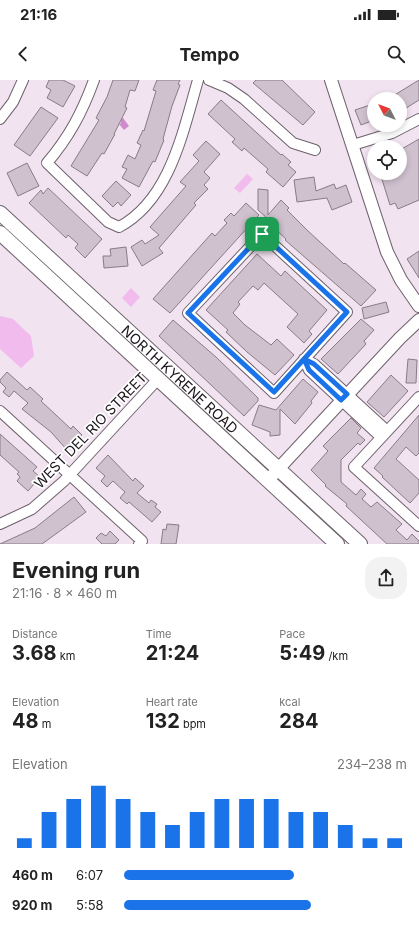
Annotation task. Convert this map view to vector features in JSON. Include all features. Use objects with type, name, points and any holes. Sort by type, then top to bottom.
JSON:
[{"type":"main road","name":"NORTH KYRENE ROAD","points":[[0,213],[360,544]]},
{"type":"main road","name":"NORTH KYRENE ROAD","points":[[0,233],[337,544]]},
{"type":"street","points":[[0,119],[12,102],[23,80]]},
{"type":"street","points":[[94,80],[83,110],[76,123],[65,142],[47,163],[108,222],[119,227],[129,221],[155,193],[177,153],[198,80]]},
{"type":"street","points":[[209,80],[228,88],[244,99],[293,142],[316,150]]},
{"type":"street","points":[[331,80],[387,252],[401,280],[419,306]]},
{"type":"street","points":[[353,145],[392,133],[419,118]]},
{"type":"street","points":[[262,234],[347,312],[304,359],[274,392],[188,313],[262,234]]},
{"type":"street","points":[[268,480],[344,397],[419,320]]},
{"type":"street","points":[[304,359],[314,364],[344,397],[384,434]]},
{"type":"street","name":"WEST DEL RIO STREET","points":[[0,524],[32,509],[70,475],[158,379]]},
{"type":"street","points":[[419,397],[354,467],[419,526]]},
{"type":"street","points":[[0,411],[141,542]]},
{"type":"shaded area","points":[[123,118],[129,126],[124,130],[119,124]]},
{"type":"shaded area","points":[[247,174],[253,179],[240,193],[234,188]]},
{"type":"shaded area","points":[[131,288],[140,297],[131,307],[122,298]]},
{"type":"shaded area","points":[[0,316],[13,319],[31,336],[34,356],[21,368],[0,349]]},
{"type":"building","points":[[49,80],[63,80],[75,86],[63,107],[47,98],[51,90],[46,87]]},
{"type":"building","points":[[113,80],[139,80],[135,91],[130,90],[125,107],[127,108],[115,134],[104,154],[102,153],[87,176],[71,166],[99,120],[96,118],[107,97]]},
{"type":"building","points":[[157,80],[180,80],[178,84],[180,85],[172,106],[163,139],[164,140],[155,162],[153,161],[139,187],[122,178],[127,169],[122,167],[128,155],[135,159],[141,145],[137,143],[143,130],[144,131],[156,91],[153,90]]},
{"type":"building","points":[[256,80],[282,80],[315,112],[303,125],[253,83]]},
{"type":"building","points":[[419,80],[419,100],[407,108],[407,92],[399,92]]},
{"type":"building","points":[[221,100],[281,155],[282,154],[291,162],[288,165],[296,172],[283,187],[266,172],[268,169],[244,148],[242,151],[232,142],[235,139],[208,114]]},
{"type":"building","points":[[367,106],[367,123],[361,125],[355,110]]},
{"type":"building","points":[[41,107],[58,118],[30,156],[14,145]]},
{"type":"building","points":[[419,139],[419,200],[398,209],[395,203],[390,205],[382,180],[407,180],[407,146]]},
{"type":"building","points":[[206,141],[220,154],[204,172],[210,178],[204,185],[208,189],[194,203],[196,205],[159,248],[163,253],[142,266],[131,247],[142,240],[145,244],[159,235],[150,227],[186,186],[180,182],[199,161],[193,155]]},
{"type":"building","points":[[27,163],[39,186],[18,196],[7,173]]},
{"type":"building","points":[[314,177],[316,191],[334,184],[336,189],[346,185],[352,202],[332,210],[327,198],[297,202],[294,180]]},
{"type":"building","points":[[116,181],[131,195],[121,206],[118,202],[113,207],[102,196]]},
{"type":"building","points":[[48,188],[102,239],[85,258],[75,248],[78,244],[68,235],[66,238],[29,203],[41,190],[43,194]]},
{"type":"building","points":[[258,189],[268,190],[268,215],[281,200],[289,208],[287,210],[308,231],[344,264],[345,263],[376,290],[361,306],[285,240],[286,239],[275,229],[277,227],[258,210]]},
{"type":"building","points":[[246,203],[259,215],[170,313],[153,299],[212,233],[215,236],[227,223],[224,220],[231,213],[234,216]]},
{"type":"building","points":[[126,247],[128,266],[104,268],[103,256],[111,256],[110,249]]},
{"type":"building","points":[[419,251],[419,278],[407,259]]},
{"type":"building","points":[[257,254],[281,276],[285,271],[327,310],[309,331],[312,334],[304,343],[287,327],[298,314],[264,283],[258,290],[253,286],[238,302],[240,304],[233,313],[245,325],[271,345],[277,339],[294,355],[275,375],[247,352],[226,332],[228,330],[206,310]]},
{"type":"building","points":[[386,302],[389,312],[364,319],[362,308]]},
{"type":"building","points":[[361,319],[374,330],[364,341],[366,344],[338,374],[321,359]]},
{"type":"building","points":[[173,320],[216,357],[258,398],[258,401],[244,416],[159,336]]},
{"type":"building","points":[[408,359],[417,360],[416,383],[406,383]]},
{"type":"building","points":[[7,372],[27,390],[30,387],[43,399],[41,401],[71,429],[73,426],[82,435],[67,450],[51,432],[22,409],[28,403],[14,391],[9,397],[3,392],[6,388],[0,380]]},
{"type":"building","points":[[391,375],[408,391],[384,417],[367,402]]},
{"type":"building","points":[[303,379],[318,392],[311,401],[312,403],[295,424],[280,409],[280,435],[270,436],[270,432],[252,425],[259,405],[276,410]]},
{"type":"building","points":[[419,415],[419,453],[416,456],[406,447],[396,459],[419,480],[419,493],[410,503],[374,468]]},
{"type":"building","points":[[351,418],[361,428],[357,433],[365,440],[360,445],[358,443],[341,460],[341,482],[356,495],[361,489],[366,494],[362,499],[371,507],[377,502],[402,524],[396,530],[407,540],[412,534],[419,541],[419,544],[387,544],[346,506],[347,504],[325,486],[326,485],[311,470],[328,451],[323,446]]},
{"type":"building","points":[[0,434],[37,467],[33,471],[40,477],[28,491],[17,481],[20,477],[17,474],[19,472],[0,455]]},
{"type":"building","points":[[108,455],[133,481],[135,478],[144,486],[137,493],[149,503],[151,500],[157,504],[155,507],[161,512],[152,522],[129,502],[127,504],[120,498],[125,492],[113,481],[107,487],[101,481],[105,476],[96,468]]},
{"type":"building","points":[[74,497],[86,512],[42,544],[0,544],[35,528]]},
{"type":"building","points":[[167,524],[179,525],[176,544],[161,544],[163,529],[166,530]]},
{"type":"building","points":[[110,531],[119,540],[115,544],[102,544],[96,538],[101,533],[106,536]]},
{"type":"route","points":[[262,234],[188,313],[274,392],[304,359],[314,364],[347,394],[341,400],[309,370],[304,359],[347,312],[262,234]]}]
